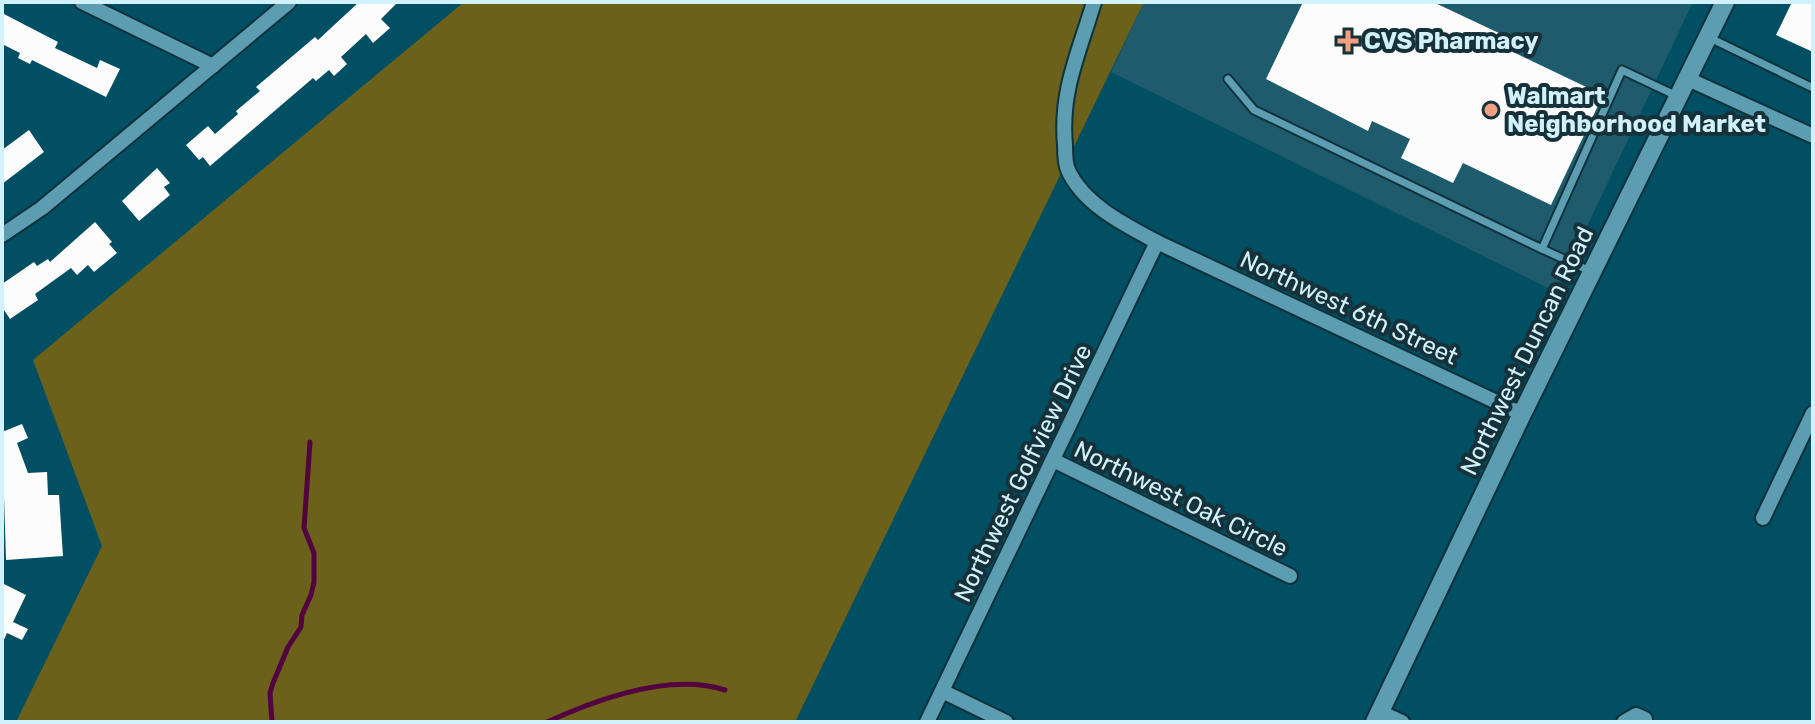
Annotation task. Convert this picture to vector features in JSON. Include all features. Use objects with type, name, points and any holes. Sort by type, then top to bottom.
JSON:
[{"type":"street","points":[[82,2],[213,66]]},
{"type":"street","points":[[2,235],[42,208],[289,2]]},
{"type":"street","name":"Northwest 6th Street","points":[[1094,2],[1071,71],[1062,116],[1067,168],[1086,195],[1119,222],[1157,242],[1522,414]]},
{"type":"street","name":"Northwest Duncan Road","points":[[1378,717],[1522,414],[1725,2]]},
{"type":"street","points":[[1688,79],[1813,136]]},
{"type":"street","name":"Northwest Golfview Drive","points":[[927,722],[1157,242]]},
{"type":"street","points":[[1763,518],[1813,413]]},
{"type":"street","name":"Northwest Oak Circle","points":[[1053,460],[1290,576]]},
{"type":"street","points":[[942,691],[1006,722]]},
{"type":"street","points":[[1624,722],[1636,715],[1645,719]]},
{"type":"street","points":[[1378,717],[1402,722]]},
{"type":"lane","points":[[1708,37],[1813,88]]},
{"type":"lane","points":[[1542,249],[1622,70],[1679,97]]},
{"type":"lane","points":[[1228,79],[1254,110],[1592,272]]},
{"type":"shaded area","points":[[464,2],[1144,2],[795,722],[16,722],[102,546],[33,360]]},
{"type":"shaded area","points":[[1144,2],[1693,2],[1556,292],[1111,72]]},
{"type":"building","points":[[359,2],[398,2],[381,19],[390,28],[373,43],[366,34],[341,57],[347,64],[334,76],[329,70],[316,81],[313,78],[210,166],[203,157],[199,160],[186,145],[208,126],[215,134],[260,91],[256,87],[315,37],[318,40]]},
{"type":"building","name":"Walmart Neighborhood Market","points":[[1303,2],[1433,2],[1518,42],[1513,52],[1603,95],[1551,205],[1463,163],[1453,183],[1401,158],[1410,139],[1372,121],[1368,131],[1266,79]]},
{"type":"building","points":[[1792,2],[1813,2],[1813,52],[1776,35]]},
{"type":"building","points":[[2,13],[58,42],[55,48],[97,68],[100,60],[120,69],[106,97],[32,60],[30,64],[18,58],[20,53],[2,44]]},
{"type":"building","points":[[29,130],[44,152],[2,184],[2,150]]},
{"type":"building","points":[[157,168],[170,183],[164,187],[170,195],[139,221],[122,201]]},
{"type":"building","points":[[95,222],[117,253],[94,272],[88,265],[77,275],[71,268],[35,294],[38,300],[10,319],[2,307],[2,284],[34,262],[37,266],[48,259],[50,262]]},
{"type":"building","points":[[22,424],[28,438],[17,443],[28,473],[47,472],[48,495],[59,495],[63,556],[6,560],[2,432]]},
{"type":"building","points":[[2,583],[26,595],[13,622],[28,629],[22,640],[7,633],[2,644]]},
{"type":"waterway","points":[[272,722],[270,693],[288,647],[301,627],[314,582],[314,553],[304,528],[310,442]]},
{"type":"waterway","points":[[547,722],[611,697],[658,686],[704,685],[725,690]]},
{"type":"place","name":"CVS Pharmacy","points":[[1348,41]]},
{"type":"place","name":"Walmart Neighborhood Market","points":[[1491,110]]}]
